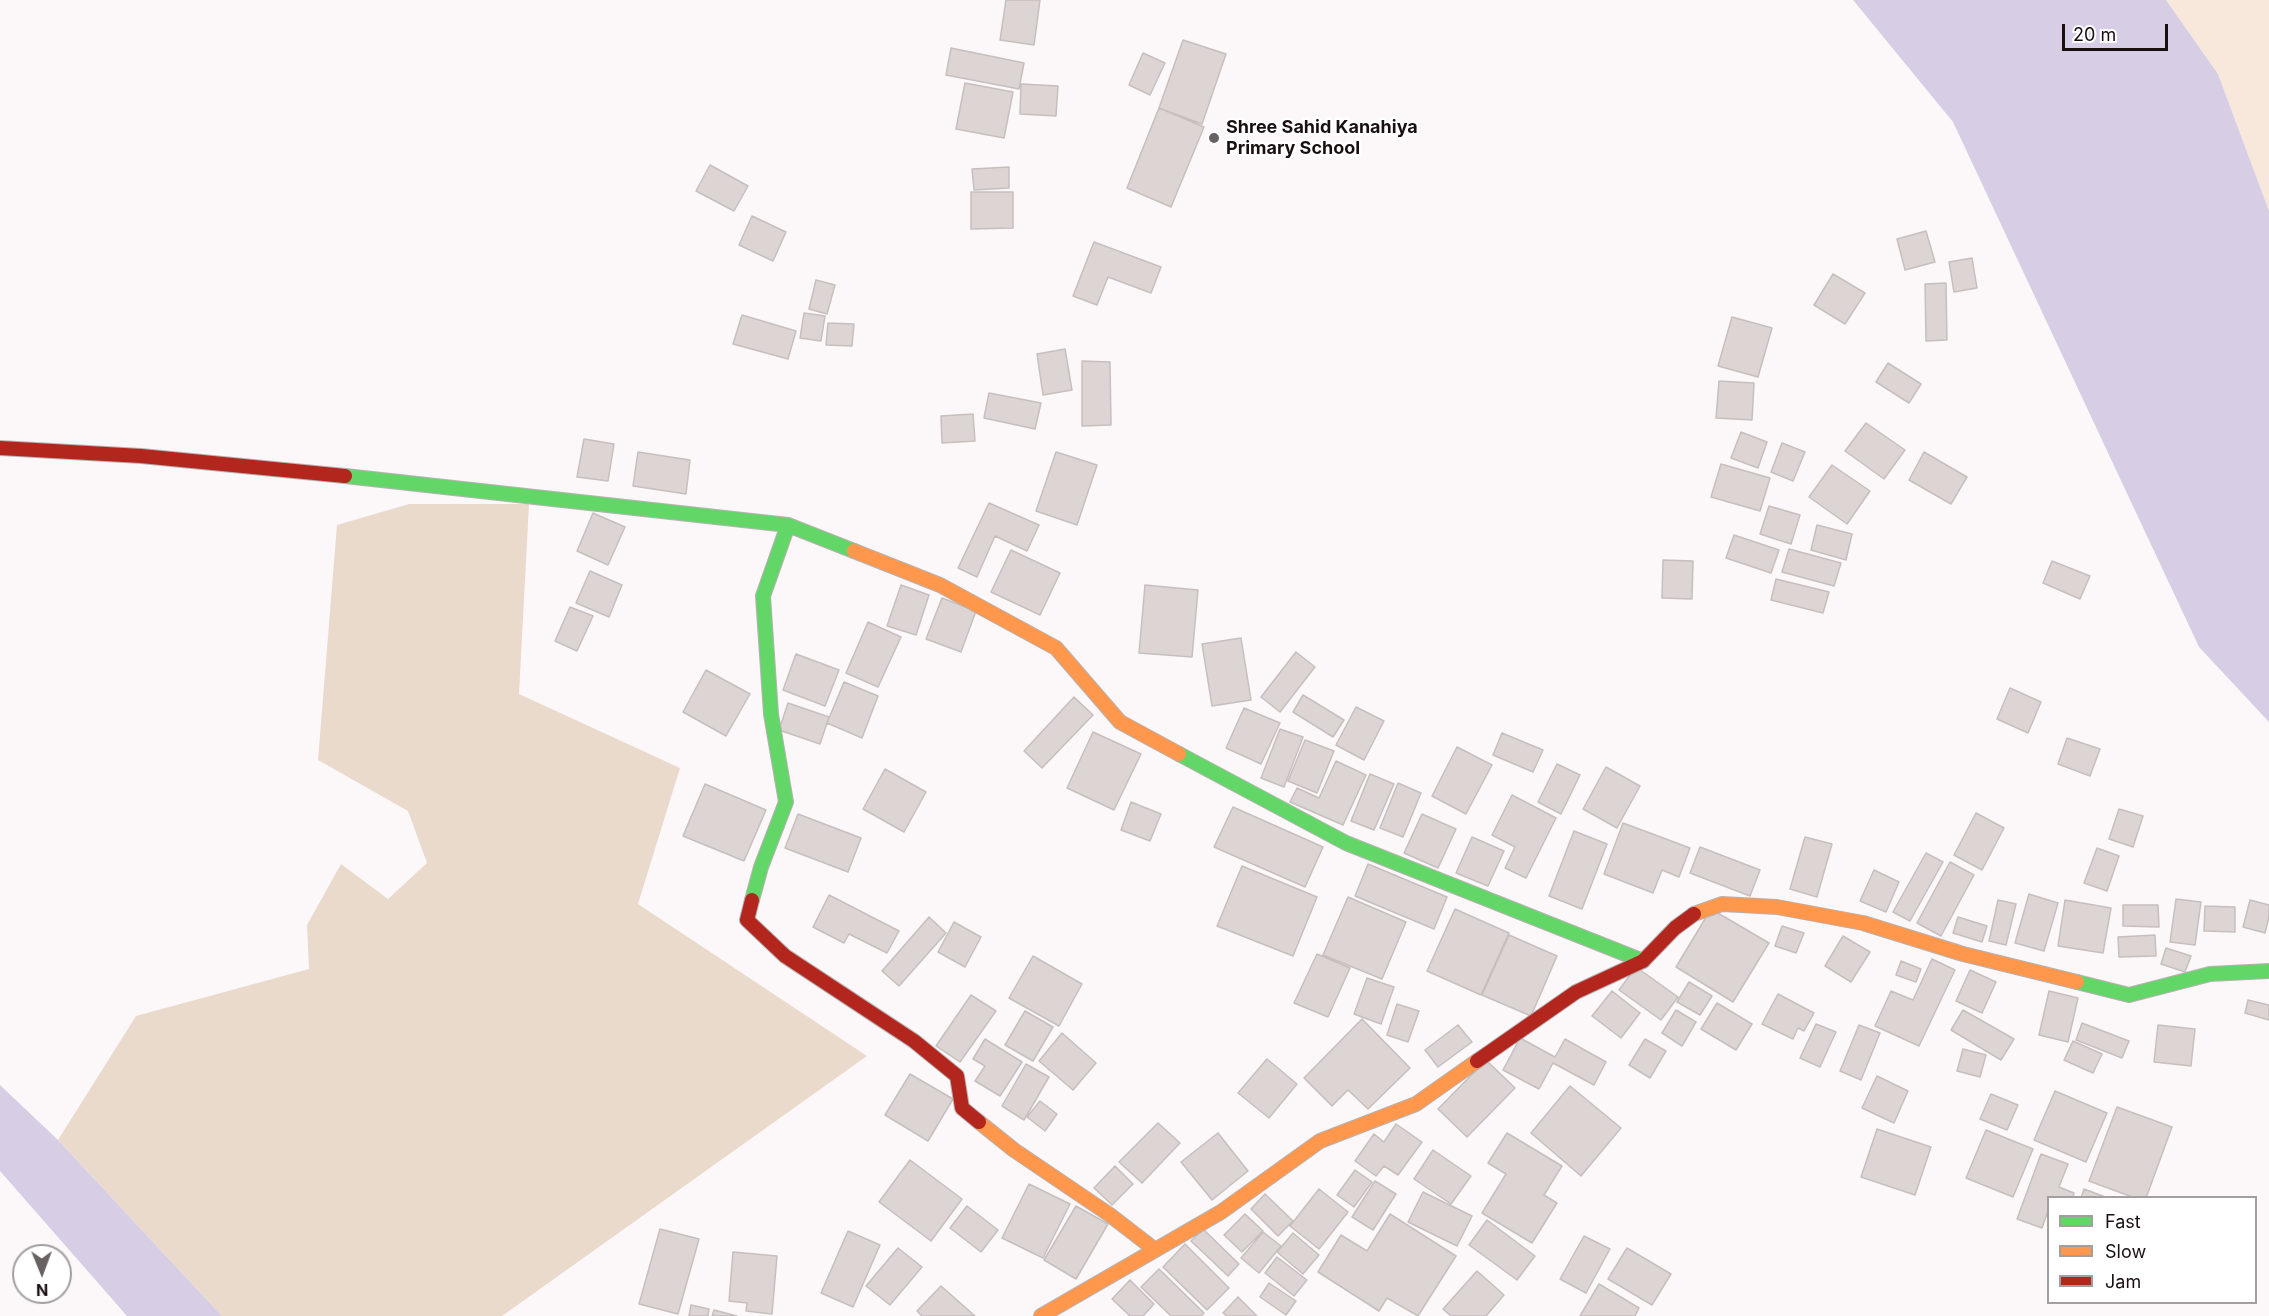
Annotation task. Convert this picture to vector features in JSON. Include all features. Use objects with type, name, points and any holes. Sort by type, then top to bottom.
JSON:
[{"type":"street","points":[[0,448],[141,456],[449,486],[788,525],[940,585],[1056,648],[1120,722],[1336,837],[1643,961]]},
{"type":"street","points":[[788,525],[764,596],[771,714],[786,802],[761,867],[747,920],[785,956],[914,1041],[957,1076],[962,1108],[1014,1150],[1110,1215],[1154,1249]]},
{"type":"street","points":[[1041,1316],[1221,1212],[1320,1141],[1416,1104],[1576,992],[1643,961],[1675,928],[1698,911],[1722,904],[1777,907],[1863,923],[1963,954],[2129,995],[2211,974],[2269,971]]},
{"type":"shaded area","points":[[1853,0],[2166,0],[2218,74],[2269,211],[2269,722],[2199,647],[1953,122]]},
{"type":"shaded area","points":[[2166,0],[2269,0],[2269,211],[2218,74]]},
{"type":"shaded area","points":[[409,504],[529,504],[519,694],[680,768],[638,904],[867,1056],[502,1316],[222,1316],[58,1140],[136,1016],[309,969],[307,925],[341,864],[388,899],[427,863],[408,811],[318,760],[337,525]]},
{"type":"shaded area","points":[[0,1085],[58,1140],[222,1316],[127,1316],[72,1253],[72,1244],[64,1244],[0,1171]]},
{"type":"building","points":[[1006,0],[1040,0],[1034,45],[1000,40]]},
{"type":"building","points":[[1183,40],[1226,54],[1202,124],[1159,108]]},
{"type":"building","points":[[951,48],[1024,63],[1019,89],[946,75]]},
{"type":"building","points":[[1143,53],[1165,63],[1150,95],[1129,85]]},
{"type":"building","points":[[965,83],[1013,92],[1004,138],[956,129]]},
{"type":"building","points":[[1021,84],[1058,86],[1056,116],[1020,114]]},
{"type":"building","points":[[1159,108],[1204,127],[1171,207],[1127,188]]},
{"type":"building","points":[[710,165],[748,186],[734,211],[696,191]]},
{"type":"building","points":[[1009,167],[1009,188],[974,190],[972,169]]},
{"type":"building","points":[[971,192],[1013,192],[1013,228],[971,229]]},
{"type":"building","points":[[752,216],[786,232],[773,261],[739,245]]},
{"type":"building","points":[[1926,231],[1935,262],[1905,270],[1897,239]]},
{"type":"building","points":[[1094,242],[1161,267],[1151,293],[1108,277],[1097,305],[1073,296]]},
{"type":"building","points":[[1972,258],[1977,288],[1954,292],[1949,262]]},
{"type":"building","points":[[1833,274],[1865,293],[1845,324],[1814,305]]},
{"type":"building","points":[[816,280],[835,285],[827,314],[809,309]]},
{"type":"building","points":[[1946,283],[1947,340],[1926,341],[1925,284]]},
{"type":"building","points":[[804,313],[825,316],[821,341],[800,338]]},
{"type":"building","points":[[742,315],[796,331],[788,359],[733,344]]},
{"type":"building","points":[[1732,317],[1772,328],[1758,377],[1718,366]]},
{"type":"building","points":[[828,323],[854,324],[852,346],[826,345]]},
{"type":"building","points":[[1065,349],[1072,390],[1043,395],[1037,354]]},
{"type":"building","points":[[1082,361],[1110,362],[1111,425],[1082,426]]},
{"type":"building","points":[[1888,363],[1921,384],[1909,403],[1876,382]]},
{"type":"building","points":[[1719,381],[1754,383],[1752,420],[1716,418]]},
{"type":"building","points":[[989,393],[1041,403],[1035,429],[984,418]]},
{"type":"building","points":[[973,414],[975,441],[942,443],[941,416]]},
{"type":"building","points":[[1866,423],[1905,450],[1884,479],[1845,451]]},
{"type":"building","points":[[1741,432],[1767,442],[1758,468],[1731,458]]},
{"type":"building","points":[[584,439],[614,444],[608,481],[577,477]]},
{"type":"building","points":[[1782,443],[1805,452],[1793,481],[1771,472]]},
{"type":"building","points":[[638,452],[690,460],[686,494],[633,486]]},
{"type":"building","points":[[1056,452],[1097,465],[1077,525],[1036,511]]},
{"type":"building","points":[[1924,452],[1967,477],[1951,504],[1909,480]]},
{"type":"building","points":[[1721,464],[1770,478],[1760,511],[1711,497]]},
{"type":"building","points":[[1832,465],[1870,491],[1847,524],[1809,497]]},
{"type":"building","points":[[989,503],[1039,525],[1027,551],[995,536],[977,577],[958,568]]},
{"type":"building","points":[[1769,506],[1800,515],[1791,544],[1760,534]]},
{"type":"building","points":[[593,513],[625,527],[608,565],[577,551]]},
{"type":"building","points":[[1817,525],[1852,534],[1846,560],[1811,550]]},
{"type":"building","points":[[1734,535],[1779,550],[1771,573],[1726,558]]},
{"type":"building","points":[[1789,549],[1841,563],[1834,586],[1782,572]]},
{"type":"building","points":[[1011,550],[1060,573],[1040,615],[991,592]]},
{"type":"building","points":[[1663,560],[1693,561],[1692,599],[1662,598]]},
{"type":"building","points":[[2052,561],[2090,576],[2080,599],[2043,583]]},
{"type":"building","points":[[590,571],[622,585],[609,617],[576,603]]},
{"type":"building","points":[[1776,579],[1829,592],[1823,613],[1771,600]]},
{"type":"building","points":[[901,585],[929,595],[916,635],[887,626]]},
{"type":"building","points":[[1145,585],[1198,590],[1192,657],[1139,653]]},
{"type":"building","points":[[942,598],[976,611],[961,652],[926,639]]},
{"type":"building","points":[[570,607],[593,616],[577,651],[555,641]]},
{"type":"building","points":[[868,622],[901,637],[878,687],[846,673]]},
{"type":"building","points":[[1241,638],[1251,700],[1212,706],[1202,644]]},
{"type":"building","points":[[1296,652],[1315,667],[1280,712],[1261,697]]},
{"type":"building","points":[[796,654],[839,670],[825,706],[783,690]]},
{"type":"building","points":[[706,670],[750,694],[726,736],[683,712]]},
{"type":"building","points":[[844,682],[878,696],[862,738],[827,723]]},
{"type":"building","points":[[2010,688],[2041,702],[2028,733],[1997,719]]},
{"type":"building","points":[[1303,695],[1344,720],[1333,737],[1293,712]]},
{"type":"building","points":[[1074,697],[1093,715],[1042,768],[1024,751]]},
{"type":"building","points":[[788,703],[829,717],[820,744],[779,730]]},
{"type":"building","points":[[1356,707],[1384,721],[1364,760],[1336,745]]},
{"type":"building","points":[[1244,708],[1280,723],[1261,764],[1226,748]]},
{"type":"building","points":[[1280,729],[1303,737],[1284,787],[1261,778]]},
{"type":"building","points":[[1093,732],[1141,754],[1114,810],[1067,788]]},
{"type":"building","points":[[1502,733],[1543,750],[1533,772],[1493,755]]},
{"type":"building","points":[[2067,738],[2100,749],[2090,776],[2058,764]]},
{"type":"building","points":[[1305,740],[1334,751],[1317,793],[1288,781]]},
{"type":"building","points":[[1457,747],[1492,765],[1466,814],[1432,796]]},
{"type":"building","points":[[1336,761],[1366,775],[1343,825],[1290,802],[1297,788],[1319,798]]},
{"type":"building","points":[[1557,764],[1580,775],[1561,814],[1538,802]]},
{"type":"building","points":[[1606,767],[1640,786],[1617,828],[1583,809]]},
{"type":"building","points":[[885,769],[926,792],[904,832],[863,809]]},
{"type":"building","points":[[1370,774],[1394,784],[1374,830],[1351,821]]},
{"type":"building","points":[[1398,783],[1421,793],[1403,837],[1380,828]]},
{"type":"building","points":[[705,784],[766,810],[744,861],[683,836]]},
{"type":"building","points":[[1512,795],[1556,818],[1526,878],[1505,868],[1515,847],[1492,835]]},
{"type":"building","points":[[1131,802],[1161,814],[1150,841],[1121,830]]},
{"type":"building","points":[[1233,807],[1323,847],[1305,887],[1214,847]]},
{"type":"building","points":[[2119,809],[2143,816],[2133,847],[2109,839]]},
{"type":"building","points":[[1976,813],[2004,828],[1982,870],[1954,855]]},
{"type":"building","points":[[798,814],[861,838],[848,872],[785,848]]},
{"type":"building","points":[[1422,814],[1456,829],[1438,868],[1404,853]]},
{"type":"building","points":[[1623,823],[1690,848],[1679,877],[1662,870],[1653,893],[1604,874]]},
{"type":"building","points":[[1574,831],[1607,844],[1582,909],[1549,896]]},
{"type":"building","points":[[1472,837],[1504,851],[1488,886],[1456,873]]},
{"type":"building","points":[[1805,837],[1832,844],[1817,897],[1790,889]]},
{"type":"building","points":[[1700,847],[1760,870],[1750,896],[1690,873]]},
{"type":"building","points":[[2097,848],[2119,856],[2107,891],[2084,883]]},
{"type":"building","points":[[1926,853],[1943,862],[1910,921],[1893,912]]},
{"type":"building","points":[[1950,862],[1974,875],[1941,936],[1917,923]]},
{"type":"building","points":[[1368,864],[1447,897],[1434,929],[1355,896]]},
{"type":"building","points":[[1242,866],[1317,897],[1293,956],[1217,926]]},
{"type":"building","points":[[1874,870],[1899,882],[1886,912],[1860,901]]},
{"type":"building","points":[[2029,894],[2058,903],[2044,951],[2015,943]]},
{"type":"building","points":[[829,895],[899,931],[887,953],[849,934],[844,943],[813,927]]},
{"type":"building","points":[[1348,897],[1406,922],[1382,979],[1323,955]]},
{"type":"building","points":[[2176,899],[2201,902],[2195,945],[2170,942]]},
{"type":"building","points":[[1998,900],[2016,904],[2006,945],[1989,941]]},
{"type":"building","points":[[2065,900],[2111,908],[2103,953],[2058,946]]},
{"type":"building","points":[[2250,900],[2269,905],[2265,933],[2243,927]]},
{"type":"building","points":[[2123,905],[2158,905],[2159,927],[2123,926]]},
{"type":"building","points":[[2205,906],[2235,907],[2235,932],[2204,931]]},
{"type":"building","points":[[1455,909],[1509,933],[1481,995],[1427,971]]},
{"type":"building","points":[[1711,909],[1769,943],[1733,1002],[1676,967]]},
{"type":"building","points":[[929,917],[946,933],[899,986],[882,971]]},
{"type":"building","points":[[1958,917],[1987,926],[1982,942],[1953,933]]},
{"type":"building","points":[[954,922],[981,937],[965,967],[938,952]]},
{"type":"building","points":[[1782,926],[1804,933],[1796,953],[1775,946]]},
{"type":"building","points":[[1509,935],[1557,956],[1531,1016],[1482,995]]},
{"type":"building","points":[[2155,935],[2156,956],[2119,957],[2118,937]]},
{"type":"building","points":[[1843,936],[1870,952],[1851,982],[1825,966]]},
{"type":"building","points":[[2166,948],[2191,956],[2185,972],[2161,964]]},
{"type":"building","points":[[1317,954],[1350,968],[1328,1017],[1294,1003]]},
{"type":"building","points":[[1033,956],[1082,984],[1059,1026],[1009,998]]},
{"type":"building","points":[[1932,959],[1955,970],[1919,1046],[1875,1026],[1891,991],[1913,1000]]},
{"type":"building","points":[[1901,961],[1921,969],[1916,982],[1896,975]]},
{"type":"building","points":[[1636,967],[1678,997],[1661,1020],[1619,990]]},
{"type":"building","points":[[1970,970],[1996,982],[1982,1013],[1956,1001]]},
{"type":"building","points":[[1367,978],[1394,987],[1381,1024],[1354,1014]]},
{"type":"building","points":[[1689,982],[1712,996],[1700,1015],[1677,1002]]},
{"type":"building","points":[[1612,991],[1640,1013],[1621,1038],[1592,1016]]},
{"type":"building","points":[[2049,991],[2078,998],[2068,1042],[2039,1035]]},
{"type":"building","points":[[1778,994],[1814,1013],[1804,1031],[1798,1028],[1793,1039],[1762,1024]]},
{"type":"building","points":[[971,995],[996,1011],[960,1062],[936,1046]]},
{"type":"building","points":[[2248,1000],[2269,1005],[2269,1020],[2245,1013]]},
{"type":"building","points":[[1717,1003],[1752,1024],[1736,1050],[1701,1029]]},
{"type":"building","points":[[1397,1004],[1419,1011],[1408,1042],[1387,1035]]},
{"type":"building","points":[[1676,1010],[1696,1022],[1682,1046],[1662,1033]]},
{"type":"building","points":[[1963,1010],[2014,1039],[2001,1060],[1951,1030]]},
{"type":"building","points":[[1025,1011],[1053,1027],[1033,1061],[1005,1045]]},
{"type":"building","points":[[1362,1019],[1410,1068],[1368,1109],[1348,1090],[1332,1106],[1304,1078]]},
{"type":"building","points":[[2082,1023],[2129,1041],[2122,1058],[2076,1040]]},
{"type":"building","points":[[1816,1024],[1836,1032],[1820,1067],[1800,1058]]},
{"type":"building","points":[[1458,1025],[1472,1042],[1438,1067],[1425,1050]]},
{"type":"building","points":[[1859,1025],[1880,1033],[1861,1080],[1840,1071]]},
{"type":"building","points":[[2158,1025],[2195,1029],[2191,1066],[2154,1062]]},
{"type":"building","points":[[1062,1033],[1096,1063],[1073,1090],[1039,1061]]},
{"type":"building","points":[[1520,1038],[1555,1057],[1565,1039],[1606,1062],[1594,1085],[1553,1063],[1539,1089],[1503,1070]]},
{"type":"building","points":[[985,1039],[1022,1062],[1000,1096],[975,1081],[985,1066],[973,1059]]},
{"type":"building","points":[[1645,1039],[1666,1051],[1650,1078],[1629,1065]]},
{"type":"building","points":[[2073,1041],[2102,1054],[2093,1073],[2064,1060]]},
{"type":"building","points":[[1963,1049],[1986,1055],[1980,1077],[1957,1071]]},
{"type":"building","points":[[1267,1059],[1297,1084],[1269,1118],[1238,1093]]},
{"type":"building","points":[[1486,1060],[1515,1088],[1467,1137],[1438,1109]]},
{"type":"building","points":[[1026,1064],[1049,1077],[1024,1120],[1002,1106]]},
{"type":"building","points":[[910,1074],[953,1099],[928,1141],[885,1115]]},
{"type":"building","points":[[1877,1076],[1908,1091],[1894,1123],[1862,1108]]},
{"type":"building","points":[[1570,1086],[1621,1128],[1581,1176],[1531,1133]]},
{"type":"building","points":[[2055,1091],[2107,1113],[2086,1162],[2034,1140]]},
{"type":"building","points":[[1991,1094],[2018,1105],[2007,1130],[1980,1119]]},
{"type":"building","points":[[1040,1101],[1057,1114],[1045,1131],[1027,1117]]},
{"type":"building","points":[[2117,1107],[2172,1127],[2147,1196],[2130,1196],[2089,1181]]},
{"type":"building","points":[[1158,1123],[1180,1143],[1142,1183],[1119,1162]]},
{"type":"building","points":[[1396,1124],[1422,1142],[1398,1175],[1384,1166],[1376,1176],[1355,1161],[1374,1134],[1384,1142]]},
{"type":"building","points":[[1877,1129],[1931,1147],[1915,1195],[1861,1177]]},
{"type":"building","points":[[1986,1130],[2033,1149],[2013,1197],[1966,1178]]},
{"type":"building","points":[[1218,1133],[1248,1171],[1212,1200],[1181,1162]]},
{"type":"building","points":[[1507,1133],[1562,1166],[1544,1195],[1557,1203],[1532,1243],[1482,1213],[1506,1174],[1488,1163]]},
{"type":"building","points":[[1433,1150],[1471,1176],[1451,1204],[1414,1179]]},
{"type":"building","points":[[2041,1154],[2068,1164],[2059,1187],[2074,1193],[2073,1196],[2047,1196],[2047,1214],[2042,1228],[2017,1219]]},
{"type":"building","points":[[910,1160],[962,1199],[931,1241],[879,1202]]},
{"type":"building","points":[[1115,1166],[1133,1184],[1112,1205],[1094,1188]]},
{"type":"building","points":[[1355,1170],[1372,1182],[1354,1207],[1337,1195]]},
{"type":"building","points":[[1375,1181],[1396,1194],[1373,1230],[1352,1217]]},
{"type":"building","points":[[1029,1184],[1070,1204],[1043,1258],[1002,1238]]},
{"type":"building","points":[[1319,1189],[1348,1212],[1319,1249],[1290,1226]]},
{"type":"building","points":[[2084,1189],[2103,1196],[2082,1196]]},
{"type":"building","points":[[1423,1192],[1472,1216],[1457,1246],[1408,1222]]},
{"type":"building","points":[[1265,1194],[1293,1221],[1278,1236],[1251,1209]]},
{"type":"building","points":[[967,1206],[998,1230],[981,1252],[950,1228]]},
{"type":"building","points":[[1076,1206],[1108,1224],[1076,1279],[1044,1260]]},
{"type":"building","points":[[1245,1214],[1263,1231],[1242,1252],[1224,1235]]},
{"type":"building","points":[[1390,1214],[1456,1256],[1418,1316],[1387,1298],[1379,1311],[1318,1272],[1341,1235],[1367,1251]]},
{"type":"building","points":[[1487,1220],[1535,1256],[1517,1280],[1469,1245]]},
{"type":"building","points":[[660,1229],[699,1239],[678,1314],[639,1304]]},
{"type":"building","points":[[1203,1229],[1239,1264],[1228,1276],[1191,1241]]},
{"type":"building","points":[[848,1231],[880,1245],[853,1307],[821,1293]]},
{"type":"building","points":[[1263,1232],[1281,1246],[1259,1273],[1241,1258]]},
{"type":"building","points":[[1293,1233],[1319,1255],[1303,1274],[1277,1252]]},
{"type":"building","points":[[1584,1236],[1610,1249],[1586,1293],[1560,1279]]},
{"type":"building","points":[[1185,1244],[1229,1288],[1207,1310],[1163,1267]]},
{"type":"building","points":[[898,1248],[922,1267],[890,1305],[866,1286]]},
{"type":"building","points":[[1627,1248],[1671,1274],[1652,1305],[1608,1279]]},
{"type":"building","points":[[733,1252],[777,1256],[772,1314],[746,1311],[747,1303],[729,1301]]},
{"type":"building","points":[[1277,1257],[1307,1280],[1294,1296],[1265,1273]]},
{"type":"building","points":[[1159,1269],[1204,1313],[1201,1316],[1171,1316],[1141,1287]]},
{"type":"building","points":[[1477,1271],[1504,1295],[1486,1316],[1451,1316],[1443,1309]]},
{"type":"building","points":[[1130,1280],[1154,1304],[1143,1316],[1130,1316],[1112,1299]]},
{"type":"building","points":[[1269,1283],[1296,1301],[1286,1315],[1260,1297]]},
{"type":"building","points":[[1599,1284],[1639,1308],[1635,1316],[1580,1316]]},
{"type":"building","points":[[941,1286],[975,1316],[922,1316],[917,1311]]},
{"type":"building","points":[[1238,1297],[1257,1316],[1227,1316],[1223,1313]]},
{"type":"building","points":[[691,1305],[709,1309],[708,1316],[689,1316]]},
{"type":"building","points":[[714,1310],[737,1316],[712,1316]]},
{"type":"traffic: fast","points":[[345,476],[788,525],[854,551]]},
{"type":"traffic: fast","points":[[752,900],[761,867],[786,802],[771,714],[763,596],[788,525]]},
{"type":"traffic: fast","points":[[1179,754],[1346,843],[1643,961]]},
{"type":"traffic: fast","points":[[2077,982],[2129,995],[2210,974],[2269,971]]},
{"type":"traffic: slow","points":[[854,551],[940,585],[1056,648],[1120,722],[1179,754]]},
{"type":"traffic: slow","points":[[1694,914],[1722,904],[1777,907],[1863,923],[1963,954],[2077,982]]},
{"type":"traffic: slow","points":[[1041,1316],[1221,1212],[1320,1141],[1416,1104],[1477,1061]]},
{"type":"traffic: slow","points":[[979,1122],[1014,1150],[1110,1215],[1154,1249]]},
{"type":"traffic: jam","points":[[0,448],[141,456],[345,476]]},
{"type":"traffic: jam","points":[[752,900],[747,920],[785,956],[914,1041],[957,1076],[962,1108],[979,1122]]},
{"type":"traffic: jam","points":[[1477,1061],[1576,992],[1643,961],[1675,928],[1694,914]]},
{"type":"place","name":"Shree Sahid Kanahiya Primary School","points":[[1214,138]]}]
